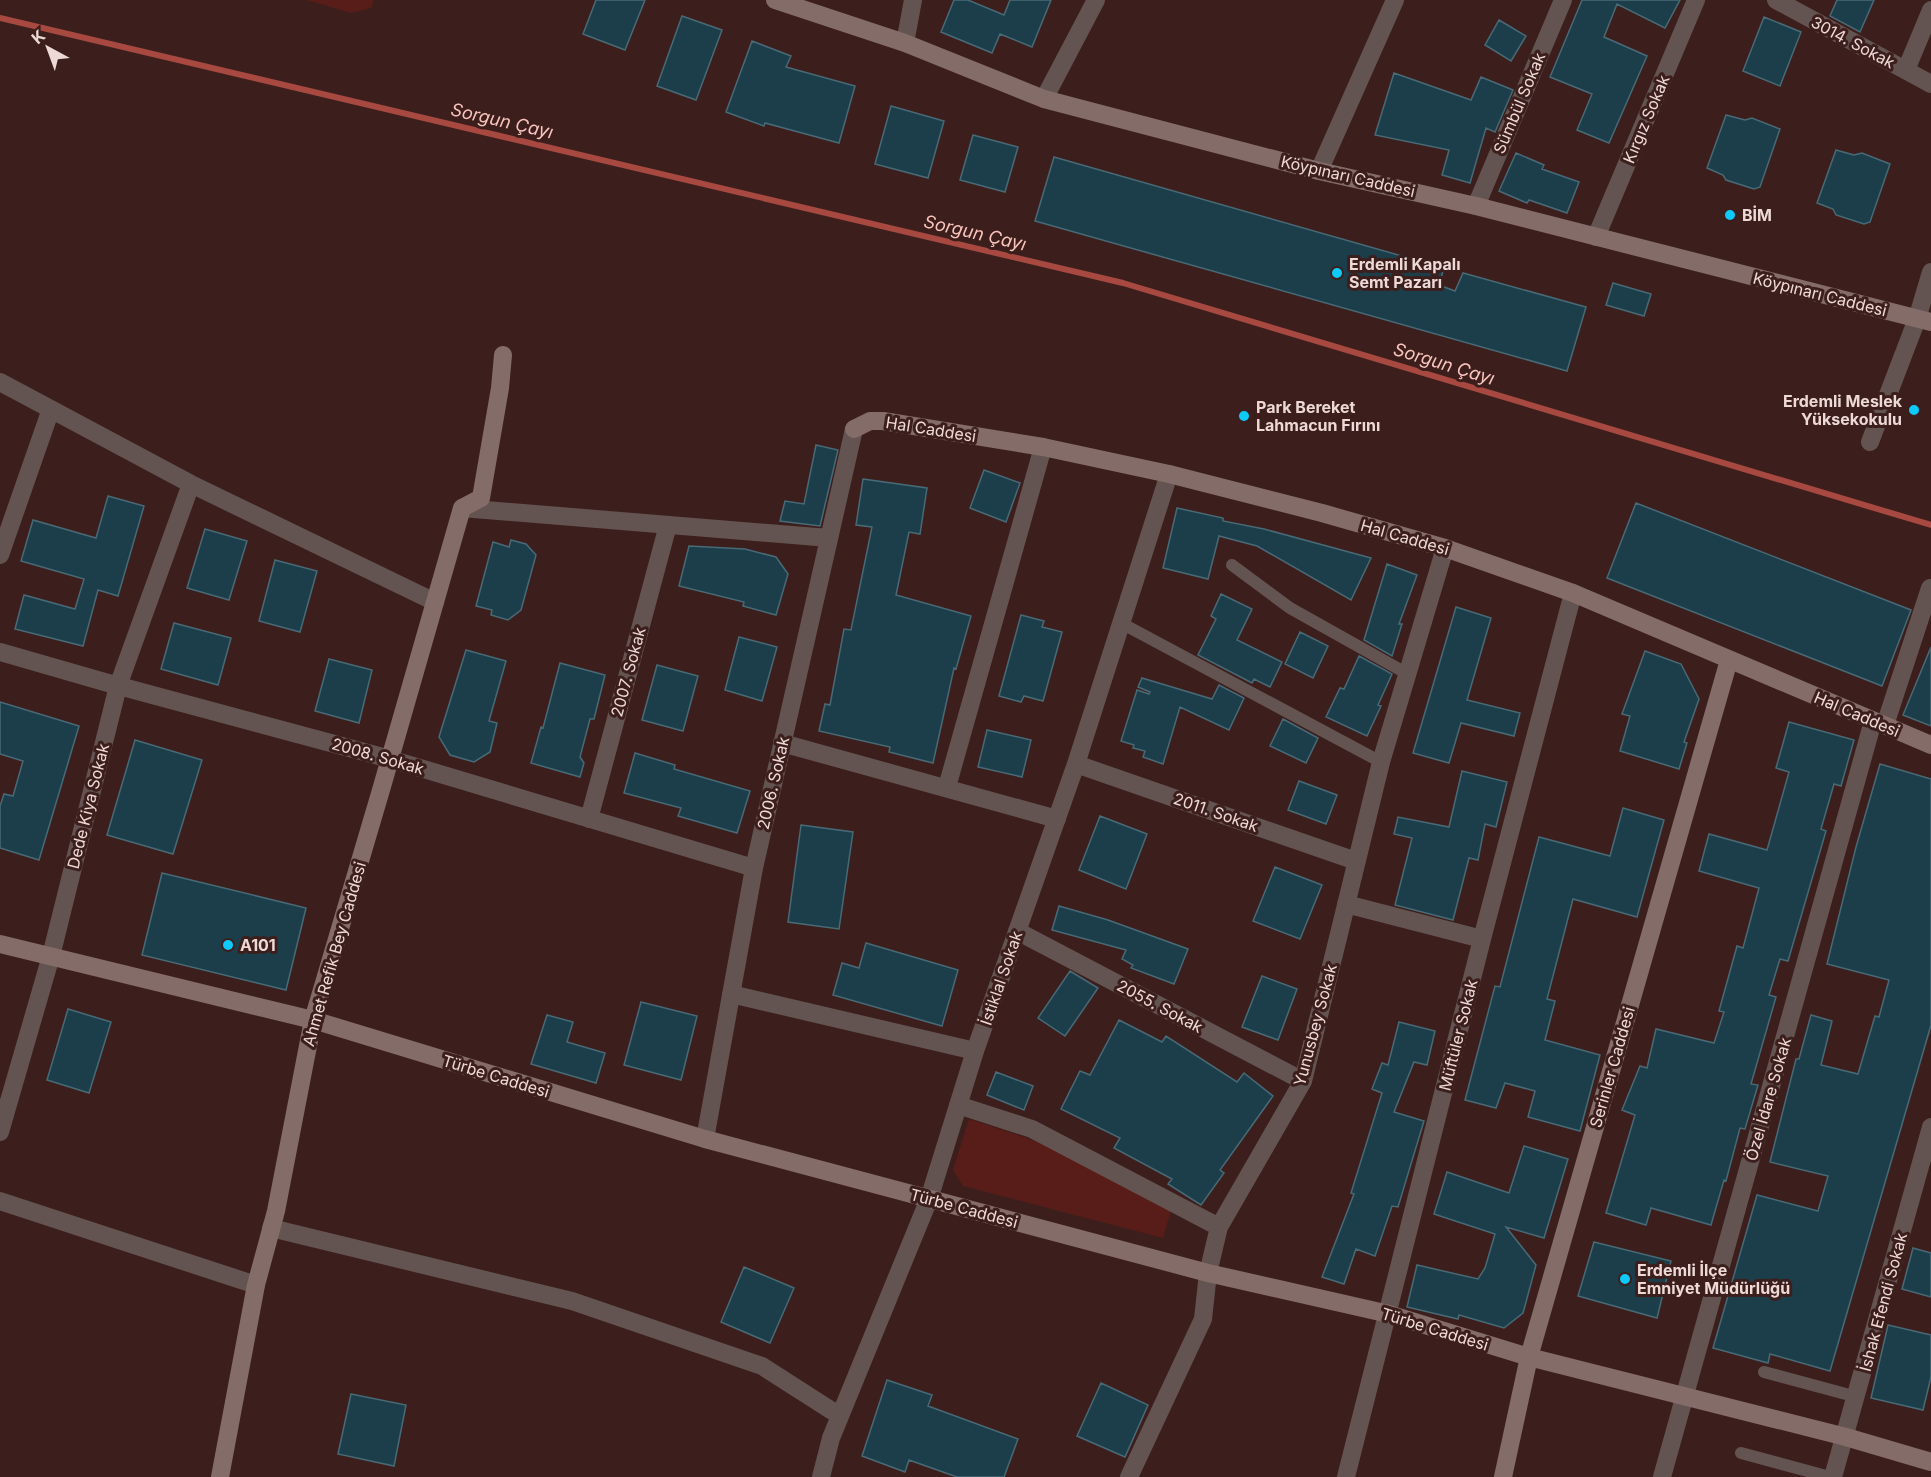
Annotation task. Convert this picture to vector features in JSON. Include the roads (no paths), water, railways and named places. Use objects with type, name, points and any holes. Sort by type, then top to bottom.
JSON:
[{"type":"street","name":"Köypınarı Caddesi","points":[[776,0],[905,43],[1044,99],[1319,171],[1476,206],[1924,320]]},
{"type":"street","points":[[905,43],[913,0]]},
{"type":"street","points":[[1044,99],[1096,0]]},
{"type":"street","points":[[1319,171],[1395,0]]},
{"type":"street","name":"Sümbül Sokak","points":[[1476,206],[1563,0]]},
{"type":"street","name":"Kırgız Sokak","points":[[1596,237],[1696,0]]},
{"type":"street","name":"3014. Sokak","points":[[1776,0],[1808,8],[1931,84]]},
{"type":"street","points":[[1906,70],[1931,10]]},
{"type":"street","points":[[1870,442],[1924,320],[1931,272]]},
{"type":"street","points":[[462,508],[481,498],[500,388],[503,355]]},
{"type":"street","points":[[0,382],[191,484],[435,602]]},
{"type":"street","points":[[0,555],[51,409]]},
{"type":"street","name":"Hal Caddesi","points":[[854,429],[870,420],[883,421],[1043,447],[1169,474],[1322,513],[1444,548],[1573,593],[1931,745]]},
{"type":"street","name":"2006. Sokak","points":[[705,1139],[754,868],[854,429]]},
{"type":"street","points":[[947,787],[1043,447]]},
{"type":"street","name":"İstiklal Sokak","points":[[821,1477],[831,1438],[929,1199],[975,1051],[1076,764],[1169,474]]},
{"type":"street","name":"Dede Kiya Sokak","points":[[0,1132],[51,957],[118,686],[191,484]]},
{"type":"street","points":[[462,508],[829,538]]},
{"type":"street","name":"Ahmet Refik Bey Caddesi","points":[[220,1477],[256,1285],[271,1228],[313,1020],[462,508]]},
{"type":"street","name":"2007. Sokak","points":[[589,819],[668,525]]},
{"type":"street","name":"Yunusbey Sokak","points":[[1129,1477],[1203,1319],[1208,1272],[1219,1227],[1303,1081],[1381,762],[1444,548]]},
{"type":"street","name":"Özel İdare Sokak","points":[[1662,1477],[1879,723],[1930,588]]},
{"type":"street","name":"Müftüler Sokak","points":[[1346,1477],[1482,939],[1573,593]]},
{"type":"street","name":"2008. Sokak","points":[[0,652],[390,759],[754,868]]},
{"type":"street","name":"Serinler Caddesi","points":[[1503,1477],[1528,1358],[1729,660]]},
{"type":"street","points":[[782,743],[1057,819]]},
{"type":"street","name":"2011. Sokak","points":[[1076,764],[1356,861]]},
{"type":"street","points":[[1346,904],[1482,939]]},
{"type":"street","name":"2055. Sokak","points":[[1017,931],[1303,1081]]},
{"type":"street","name":"Türbe Caddesi","points":[[0,944],[313,1020],[705,1139],[1208,1272],[1389,1314],[1528,1358],[1685,1395],[1931,1462]]},
{"type":"street","points":[[731,994],[975,1051]]},
{"type":"street","points":[[958,1105],[1032,1129],[1219,1227]]},
{"type":"street","name":"İshak Efendi Sokak","points":[[1832,1477],[1846,1437],[1931,1127]]},
{"type":"street","points":[[0,1201],[256,1285]]},
{"type":"street","points":[[271,1228],[572,1301],[762,1366],[840,1416]]},
{"type":"lane","points":[[1232,565],[1290,608],[1406,673]]},
{"type":"lane","points":[[1121,623],[1381,762]]},
{"type":"lane","points":[[1764,1372],[1857,1397]]},
{"type":"lane","points":[[1741,1453],[1832,1477]]},
{"type":"waterway","name":"Sorgun Çayı","points":[[0,18],[1123,283],[1931,525]]},
{"type":"place","name":"BİM","points":[[1730,215]]},
{"type":"place","name":"Erdemli Kapalı Semt Pazarı","points":[[1337,273]]},
{"type":"place","name":"Erdemli Meslek Yüksekokulu","points":[[1914,410]]},
{"type":"place","name":"Park Bereket Lahmacun Fırını","points":[[1244,416]]},
{"type":"place","name":"A101","points":[[228,945]]},
{"type":"place","name":"Erdemli İlçe Emniyet Müdürlüğü","points":[[1625,1279]]}]
